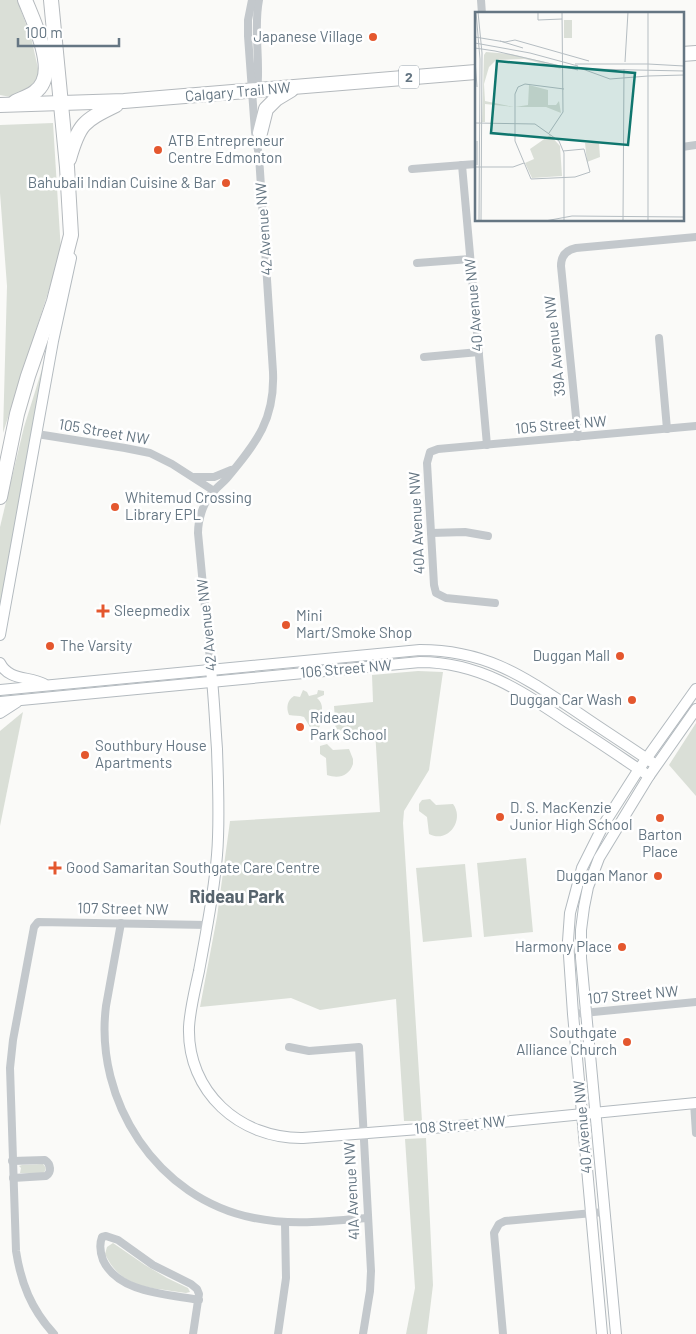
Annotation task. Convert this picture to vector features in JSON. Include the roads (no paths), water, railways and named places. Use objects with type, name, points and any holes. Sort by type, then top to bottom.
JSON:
[{"type":"highway","points":[[4,105],[36,91],[44,82],[46,74],[40,40],[26,0]]},
{"type":"highway","points":[[0,497],[17,414],[56,294],[70,236],[66,167],[51,0]]},
{"type":"highway","name":"Calgary Trail NW","points":[[4,105],[124,101],[475,72]]},
{"type":"highway","points":[[259,139],[264,112],[268,106],[295,87]]},
{"type":"highway","points":[[66,167],[75,137],[82,127],[94,116],[124,101]]},
{"type":"street","name":"42 Avenue NW","points":[[229,1115],[214,1100],[204,1086],[195,1064],[190,1044],[191,1015],[208,925],[216,866],[219,822],[212,682],[198,533],[200,517],[208,500],[236,467],[263,428],[270,412],[273,394],[259,139],[247,28],[252,0]]},
{"type":"street","name":"42 Avenue NW","points":[[259,0],[256,21],[258,72],[255,91],[255,132],[259,139]]},
{"type":"street","points":[[412,169],[475,164]]},
{"type":"street","name":"40 Avenue NW","points":[[462,165],[487,445]]},
{"type":"street","points":[[0,635],[53,341],[71,258],[70,236]]},
{"type":"street","name":"39A Avenue NW","points":[[578,437],[561,266],[562,257],[565,253],[576,248],[696,237]]},
{"type":"street","points":[[417,263],[470,259]]},
{"type":"street","points":[[658,338],[667,429]]},
{"type":"street","points":[[424,357],[479,352]]},
{"type":"street","name":"105 Street NW","points":[[430,452],[438,449],[696,426]]},
{"type":"street","name":"105 Street NW","points":[[37,434],[145,452],[161,458],[214,491]]},
{"type":"street","name":"40A Avenue NW","points":[[430,452],[427,463],[436,593],[446,598],[495,603]]},
{"type":"street","points":[[190,476],[200,478],[214,476],[226,473],[236,467]]},
{"type":"street","points":[[431,534],[466,532],[488,536]]},
{"type":"street","name":"106 Street NW","points":[[0,690],[420,650],[462,654],[491,662],[524,678],[656,765]]},
{"type":"street","name":"106 Street NW","points":[[0,702],[420,662],[459,666],[479,671],[524,693],[649,776]]},
{"type":"street","points":[[0,663],[3,669],[12,675],[38,681],[47,686]]},
{"type":"street","points":[[647,759],[696,689]]},
{"type":"street","points":[[0,712],[20,700]]},
{"type":"street","points":[[649,776],[696,709]]},
{"type":"street","name":"40 Avenue NW","points":[[602,1334],[568,931],[575,892],[582,868],[591,848],[604,824],[647,759]]},
{"type":"street","name":"40 Avenue NW","points":[[616,1334],[594,1112],[580,943],[586,898],[599,858],[649,776]]},
{"type":"street","name":"107 Street NW","points":[[12,1161],[9,1086],[11,1054],[34,927],[38,922],[208,925]]},
{"type":"street","points":[[121,923],[106,1006],[104,1034],[108,1067],[114,1092],[124,1117],[140,1143],[164,1170],[194,1194],[234,1213],[285,1223],[368,1218]]},
{"type":"street","name":"107 Street NW","points":[[574,1014],[696,1002]]},
{"type":"street","name":"41A Avenue NW","points":[[289,1047],[308,1052],[359,1047],[370,1281],[363,1334]]},
{"type":"street","points":[[695,1103],[696,1133]]},
{"type":"street","name":"108 Street NW","points":[[229,1115],[256,1130],[276,1136],[303,1138],[471,1125],[695,1103]]},
{"type":"street","points":[[13,1178],[46,1176],[50,1171],[49,1164],[45,1160],[12,1161],[16,1250],[19,1272],[31,1304],[41,1320],[54,1334]]},
{"type":"street","points":[[502,1334],[494,1233],[499,1224],[505,1221],[604,1212]]},
{"type":"street","points":[[278,1334],[286,1278],[285,1223]]},
{"type":"street","points":[[193,1334],[199,1297],[195,1287],[153,1265],[118,1240],[106,1236],[102,1237],[100,1249],[102,1258],[118,1280],[136,1288],[199,1297]]},
{"type":"place","name":"Japanese Village","points":[[373,37]]},
{"type":"place","name":"ATB Entrepreneur Centre Edmonton","points":[[158,150]]},
{"type":"place","name":"Bahubali Indian Cuisine & Bar","points":[[226,183]]},
{"type":"place","name":"Whitemud Crossing Library EPL","points":[[115,507]]},
{"type":"place","name":"Sleepmedix","points":[[103,611]]},
{"type":"place","name":"Mini Mart/Smoke Shop","points":[[286,625]]},
{"type":"place","name":"The Varsity","points":[[50,646]]},
{"type":"place","name":"Duggan Mall","points":[[620,656]]},
{"type":"place","name":"Duggan Car Wash","points":[[632,700]]},
{"type":"place","name":"Rideau Park School","points":[[300,727]]},
{"type":"place","name":"Southbury House Apartments","points":[[85,755]]},
{"type":"place","name":"D. S. MacKenzie Junior High School","points":[[500,817]]},
{"type":"place","name":"Barton Place","points":[[660,818]]},
{"type":"place","name":"Good Samaritan Southgate Care Centre","points":[[55,868]]},
{"type":"place","name":"Duggan Manor","points":[[658,876]]},
{"type":"place","name":"Harmony Place","points":[[622,947]]},
{"type":"place","name":"Southgate Alliance Church","points":[[627,1042]]},
{"type":"district","name":"Rideau Park","points":[[237,897]]}]
